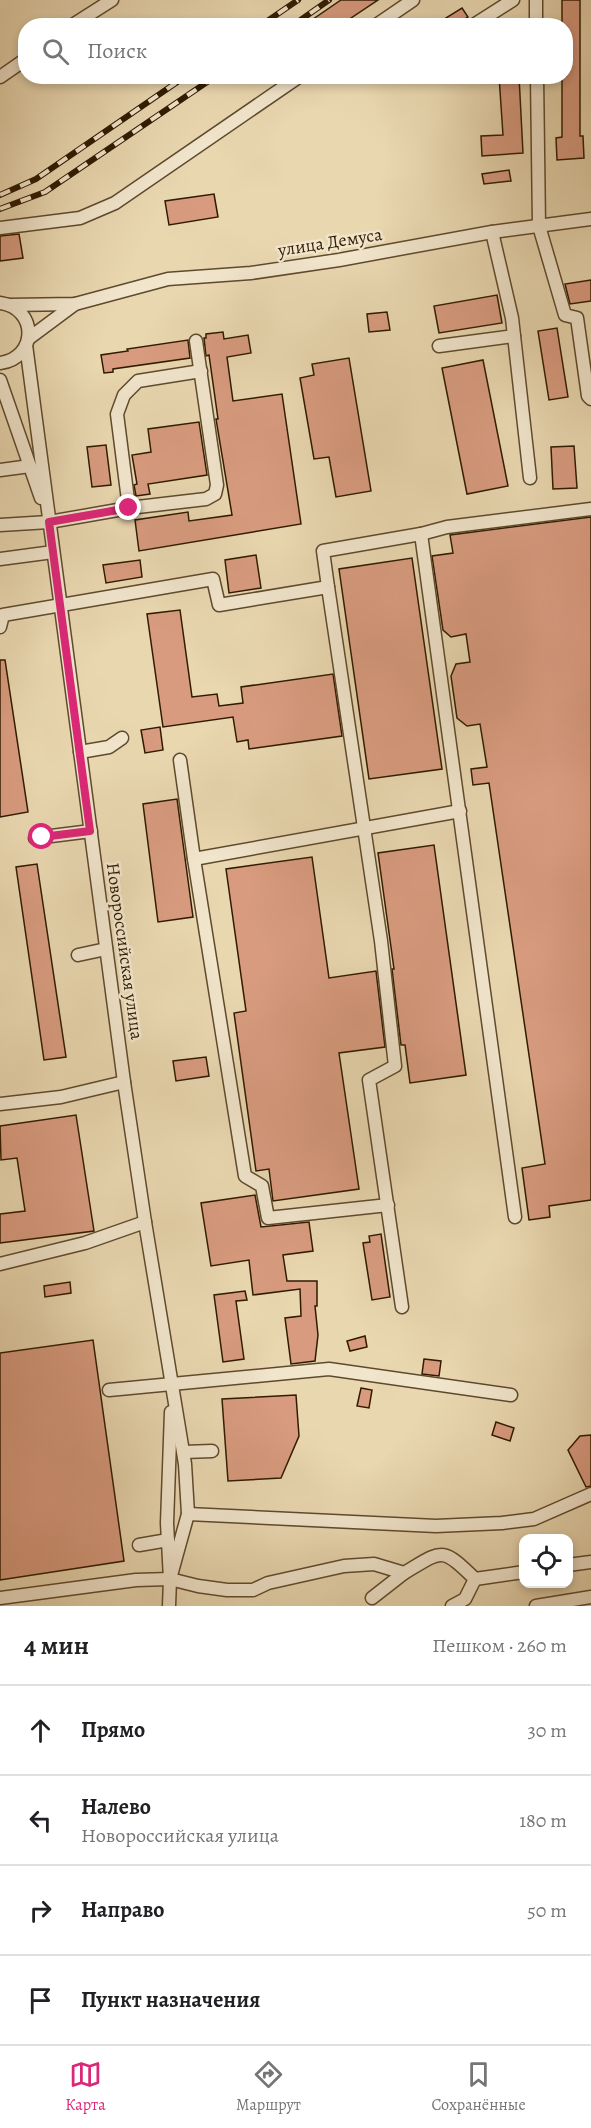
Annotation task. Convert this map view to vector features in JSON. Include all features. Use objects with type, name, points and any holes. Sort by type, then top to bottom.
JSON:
[{"type":"street","points":[[84,18],[112,0]]},
{"type":"street","points":[[387,18],[413,0]]},
{"type":"street","points":[[485,18],[513,0]]},
{"type":"street","points":[[536,0],[536,18]]},
{"type":"street","points":[[0,77],[18,65]]},
{"type":"street","points":[[0,228],[80,218],[115,203],[288,84]]},
{"type":"street","points":[[537,84],[539,226],[565,315],[577,318],[591,316]]},
{"type":"street","name":"улица Демуса","points":[[75,304],[168,279],[250,273],[492,232],[591,219]]},
{"type":"street","points":[[492,232],[512,318],[530,478]]},
{"type":"street","points":[[3,303],[75,304]]},
{"type":"street","points":[[3,303],[16,309],[25,319],[29,332],[27,342],[49,522]]},
{"type":"street","points":[[0,363],[13,360],[27,342],[75,304]]},
{"type":"street","points":[[577,318],[588,396],[591,399]]},
{"type":"street","points":[[439,346],[514,336]]},
{"type":"street","points":[[0,525],[49,522],[129,508],[206,499],[215,494],[217,485],[196,341]]},
{"type":"street","points":[[129,508],[117,414],[124,395],[138,381],[201,371]]},
{"type":"street","points":[[0,380],[49,522]]},
{"type":"street","points":[[0,470],[30,466]]},
{"type":"street","points":[[402,1307],[369,1080],[395,1066],[381,941],[323,551],[421,534],[447,527],[591,509]]},
{"type":"street","name":"Новороссийская улица","points":[[49,522],[124,1082],[183,1452],[188,1514],[170,1579]]},
{"type":"street","points":[[421,534],[515,1217]]},
{"type":"street","points":[[0,559],[53,552]]},
{"type":"street","points":[[0,627],[3,615],[213,579],[219,605],[328,587]]},
{"type":"street","points":[[80,752],[109,747],[122,738]]},
{"type":"street","points":[[180,760],[245,1176],[262,1186],[268,1218],[388,1205]]},
{"type":"street","points":[[194,860],[460,811]]},
{"type":"street","points":[[35,837],[90,831]]},
{"type":"street","points":[[78,955],[106,949]]},
{"type":"street","points":[[0,1104],[60,1097],[124,1082]]},
{"type":"street","points":[[0,1264],[85,1243],[145,1222]]},
{"type":"street","points":[[110,1390],[329,1369],[510,1395]]},
{"type":"street","name":"Новороссийская улица","points":[[170,1606],[167,1522],[172,1384]]},
{"type":"street","points":[[183,1452],[212,1450]]},
{"type":"street","points":[[188,1514],[436,1526],[502,1523],[534,1519],[591,1494]]},
{"type":"street","points":[[139,1545],[168,1540]]},
{"type":"street","points":[[372,1598],[404,1573],[435,1555],[444,1554],[458,1562],[475,1579]]},
{"type":"street","points":[[573,1564],[591,1562]]},
{"type":"street","points":[[0,1598],[136,1580],[170,1579],[227,1590],[253,1590],[268,1584],[344,1566],[374,1564],[404,1573]]},
{"type":"street","points":[[475,1579],[519,1573]]},
{"type":"street","points":[[452,1606],[470,1602],[475,1579]]},
{"type":"street","points":[[537,1606],[591,1597]]},
{"type":"building","points":[[341,0],[378,0],[351,18],[315,18]]},
{"type":"building","points":[[562,0],[580,0],[580,136],[583,136],[584,158],[557,160],[556,138],[562,137],[562,84],[573,84],[573,18],[562,18]]},
{"type":"building","points":[[462,8],[468,17],[466,18],[446,18]]},
{"type":"building","points":[[500,84],[519,84],[523,153],[482,156],[481,136],[503,135]]},
{"type":"building","points":[[509,170],[511,181],[484,184],[482,174]]},
{"type":"building","points":[[214,194],[218,217],[169,225],[165,201]]},
{"type":"building","points":[[19,234],[23,258],[0,261],[0,236]]},
{"type":"building","points":[[591,280],[591,301],[570,304],[565,284]]},
{"type":"building","points":[[497,295],[502,323],[439,333],[434,306]]},
{"type":"building","points":[[387,312],[390,330],[369,332],[367,314]]},
{"type":"building","points":[[557,328],[568,397],[549,400],[538,331]]},
{"type":"building","points":[[223,332],[224,339],[248,335],[251,353],[227,357],[233,401],[282,394],[301,524],[139,551],[135,520],[188,512],[189,521],[232,515],[216,419],[218,419],[209,355],[206,356],[204,338],[206,334]]},
{"type":"building","points":[[188,340],[190,358],[113,369],[113,372],[104,373],[101,355]]},
{"type":"building","points":[[349,358],[371,491],[336,497],[329,457],[314,459],[300,378],[314,375],[312,364]]},
{"type":"building","points":[[483,360],[508,486],[467,494],[442,368]]},
{"type":"building","points":[[199,422],[207,475],[148,484],[150,494],[136,496],[134,485],[137,484],[132,455],[151,452],[148,429]]},
{"type":"building","points":[[106,445],[111,485],[92,487],[87,447]]},
{"type":"building","points":[[574,446],[577,488],[553,489],[551,447]]},
{"type":"building","points":[[591,517],[591,1200],[549,1206],[550,1217],[529,1220],[522,1168],[545,1164],[489,783],[473,785],[471,769],[487,767],[480,724],[467,726],[457,718],[451,676],[456,664],[470,662],[466,634],[451,637],[443,630],[432,556],[453,553],[450,535]]},
{"type":"building","points":[[256,555],[261,588],[229,593],[225,560]]},
{"type":"building","points":[[412,558],[442,769],[369,779],[339,569]]},
{"type":"building","points":[[140,560],[142,577],[106,583],[103,565]]},
{"type":"building","points":[[180,610],[192,697],[217,694],[219,706],[243,703],[241,687],[333,674],[342,736],[249,749],[248,740],[237,742],[233,717],[163,727],[147,614]]},
{"type":"building","points":[[0,660],[5,660],[28,812],[0,817]]},
{"type":"building","points":[[160,727],[163,750],[145,753],[141,730]]},
{"type":"building","points":[[177,799],[193,917],[158,922],[143,804]]},
{"type":"building","points":[[434,845],[466,1075],[410,1083],[405,1045],[401,1045],[392,969],[394,969],[378,853]]},
{"type":"building","points":[[312,857],[329,978],[376,971],[385,1047],[339,1053],[359,1189],[273,1201],[269,1169],[256,1171],[234,1013],[246,1011],[226,869]]},
{"type":"building","points":[[37,864],[66,1057],[44,1060],[16,867]]},
{"type":"building","points":[[206,1057],[209,1076],[176,1081],[173,1061]]},
{"type":"building","points":[[76,1115],[94,1231],[0,1243],[0,1214],[25,1211],[17,1158],[1,1160],[0,1126]]},
{"type":"building","points":[[255,1195],[261,1227],[309,1222],[313,1251],[283,1255],[287,1281],[317,1281],[317,1306],[315,1306],[318,1335],[315,1361],[291,1364],[285,1318],[301,1316],[300,1289],[253,1295],[249,1260],[211,1266],[201,1203]]},
{"type":"building","points":[[381,1234],[390,1297],[372,1300],[363,1243],[370,1242],[369,1236]]},
{"type":"building","points":[[70,1282],[71,1293],[45,1297],[44,1286]]},
{"type":"building","points":[[245,1291],[247,1300],[236,1301],[244,1359],[223,1362],[214,1295]]},
{"type":"building","points":[[365,1336],[367,1347],[350,1351],[347,1341]]},
{"type":"building","points":[[93,1340],[124,1561],[0,1580],[0,1353]]},
{"type":"building","points":[[424,1359],[441,1361],[439,1376],[422,1374]]},
{"type":"building","points":[[361,1388],[372,1390],[369,1408],[357,1406]]},
{"type":"building","points":[[296,1395],[299,1436],[281,1478],[228,1481],[222,1399]]},
{"type":"building","points":[[496,1422],[514,1428],[510,1441],[492,1435]]},
{"type":"building","points":[[591,1435],[591,1486],[586,1487],[568,1450],[580,1436]]},
{"type":"railway","points":[[272,18],[298,0]]},
{"type":"railway","points":[[303,18],[329,0]]},
{"type":"railway","points":[[0,195],[36,179],[174,84]]},
{"type":"railway","points":[[0,209],[45,192],[204,84]]},
{"type":"route","points":[[42,837],[90,831],[49,522],[129,508]]}]
